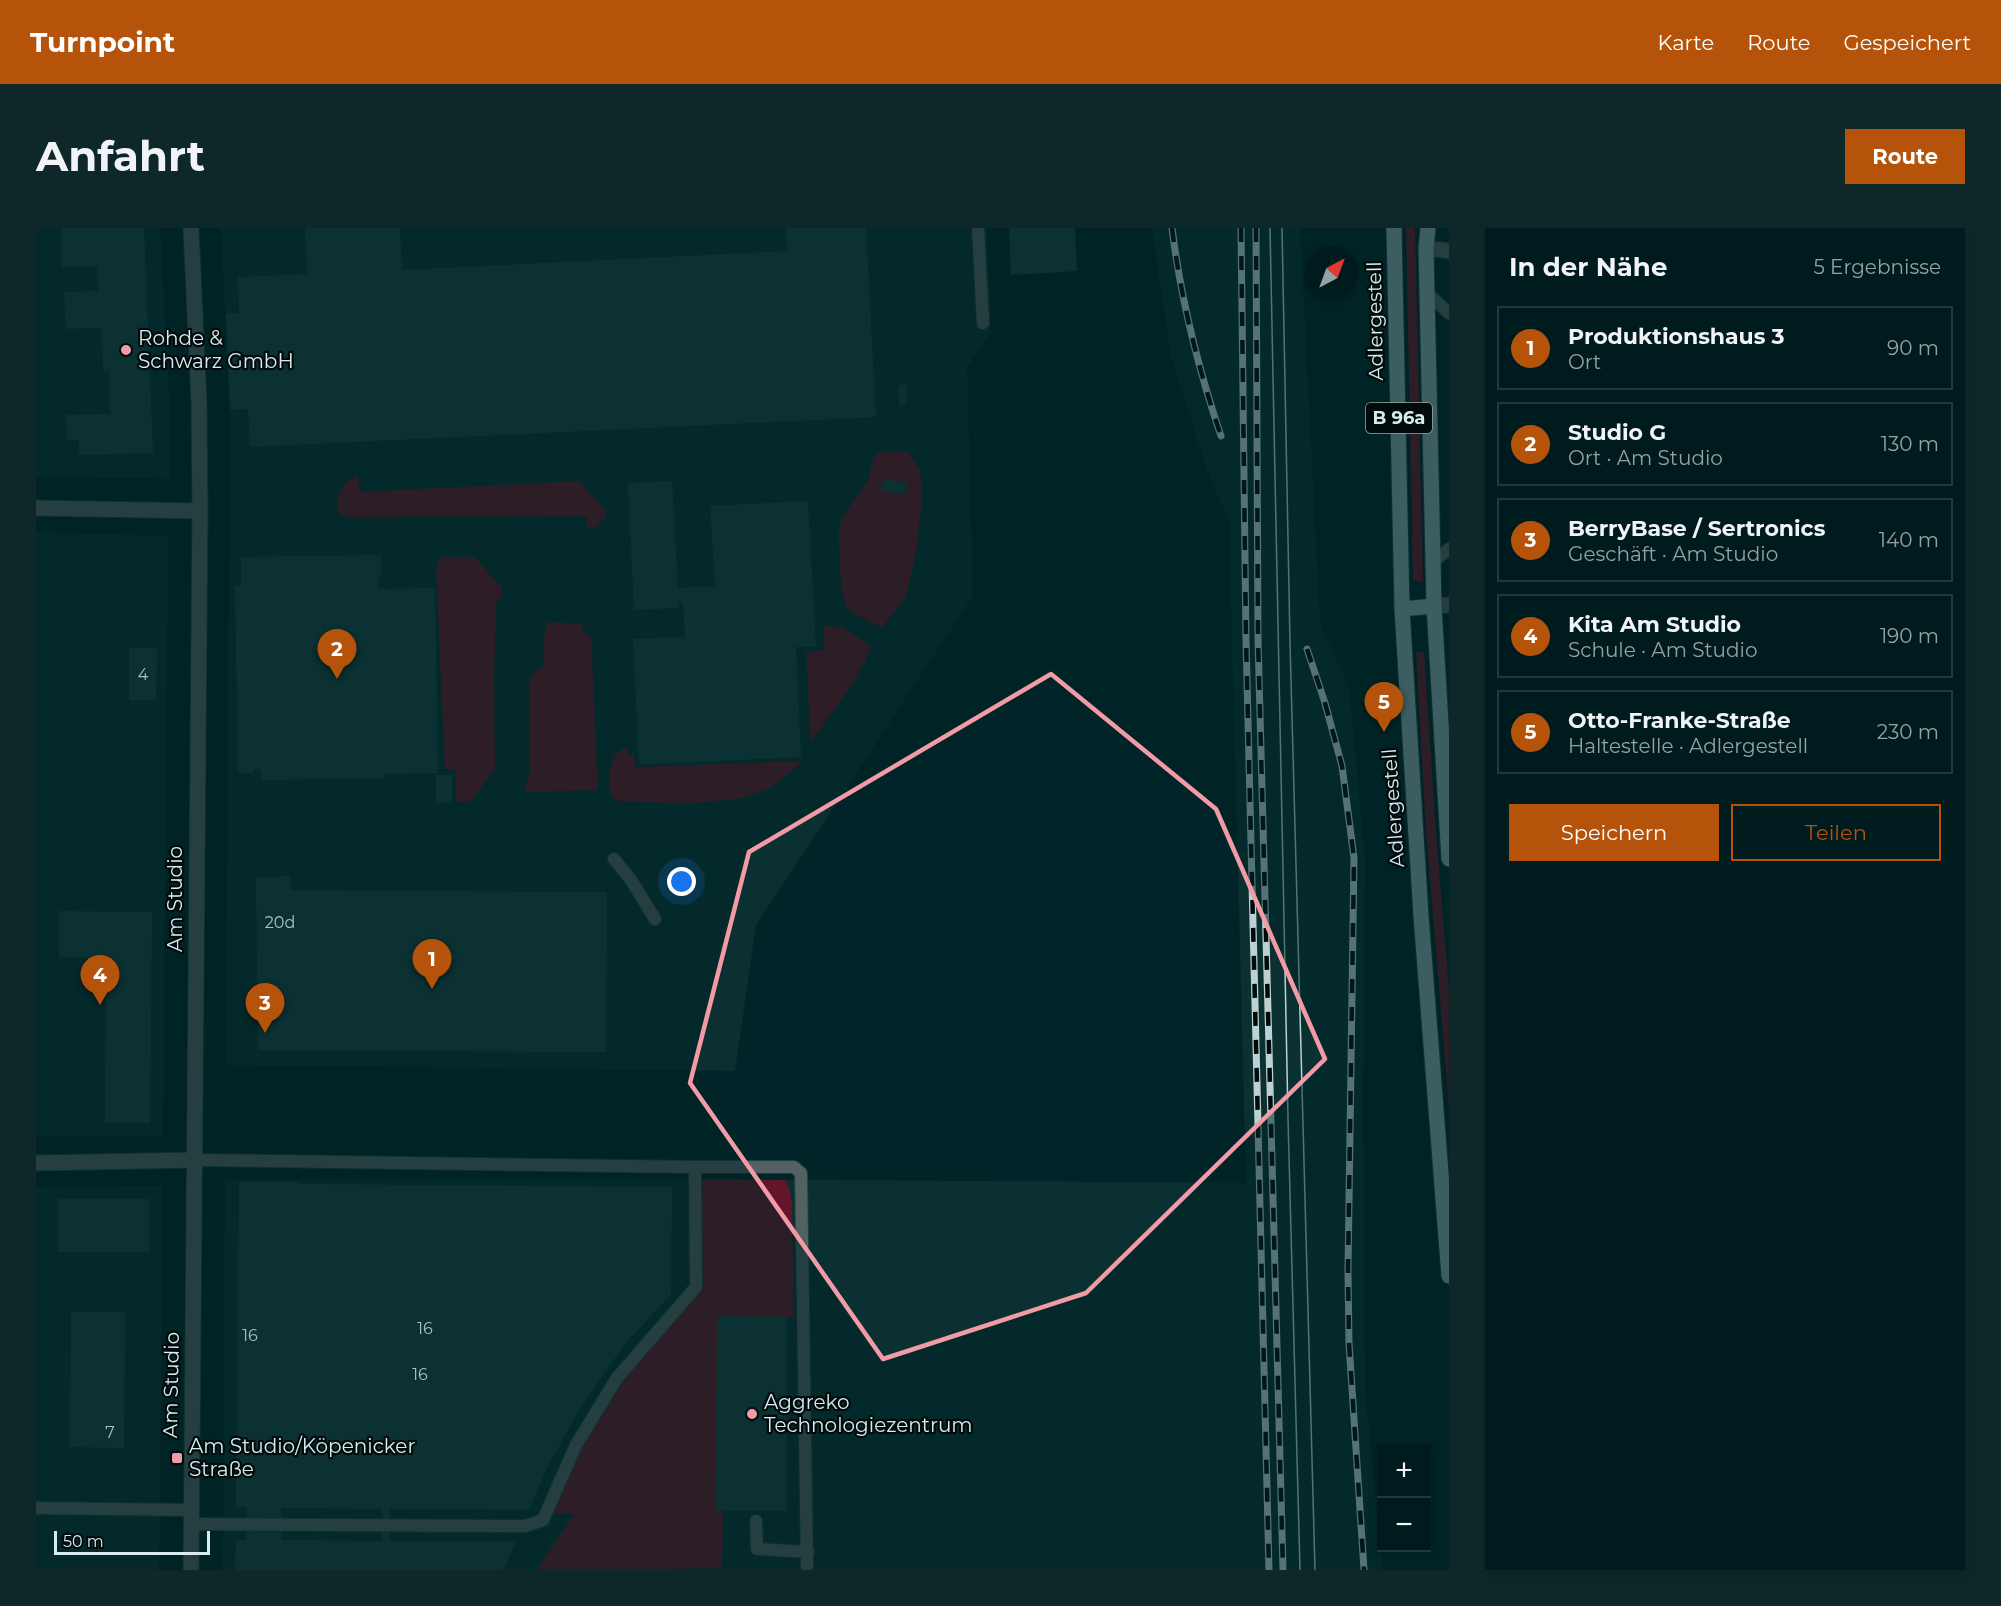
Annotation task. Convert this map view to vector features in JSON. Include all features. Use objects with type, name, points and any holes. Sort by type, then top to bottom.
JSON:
[{"type":"main road","name":"Adlergestell","points":[[1394,228],[1402,609],[1421,916],[1449,1276]]},
{"type":"main road","name":"B 96a","points":[[1428,228],[1426,248],[1434,561],[1441,606],[1449,859]]},
{"type":"main road","points":[[1402,609],[1441,606]]},
{"type":"street","name":"Am Studio","points":[[191,228],[199,403],[200,511],[191,1570]]},
{"type":"street","points":[[1426,248],[1449,251]]},
{"type":"street","points":[[36,508],[200,511]]},
{"type":"street","points":[[36,1163],[195,1160]]},
{"type":"lane","points":[[978,228],[983,323]]},
{"type":"lane","points":[[1428,294],[1449,313]]},
{"type":"lane","points":[[1434,561],[1449,549]]},
{"type":"lane","points":[[614,859],[631,880],[655,919]]},
{"type":"lane","points":[[195,1160],[794,1167],[801,1173],[807,1566]]},
{"type":"lane","points":[[36,1508],[191,1517],[525,1526],[543,1520],[576,1445],[617,1378],[696,1287],[694,1167]]},
{"type":"lane","points":[[756,1521],[757,1549],[807,1552]]},
{"type":"highlighted area","points":[[1051,674],[1216,809],[1325,1059],[1086,1293],[883,1359],[690,1083],[749,852]]},
{"type":"shaded area","points":[[36,228],[160,228],[169,398],[169,479],[36,476]]},
{"type":"shaded area","points":[[221,228],[987,228],[991,331],[967,368],[973,596],[756,925],[735,1071],[226,1065],[230,410]]},
{"type":"shaded area","points":[[1152,228],[1300,228],[1320,625],[1349,688],[1365,858],[1363,1102],[1365,1390],[1377,1510],[1377,1552],[1381,1552],[1383,1570],[223,1570],[225,1179],[706,1179],[1246,1183],[1229,521],[1210,477],[1171,358]]},
{"type":"shaded area","points":[[1406,228],[1415,228],[1423,581],[1413,581]]},
{"type":"shaded area","points":[[881,451],[907,451],[920,470],[922,499],[917,545],[906,597],[882,627],[847,607],[841,580],[839,541],[842,520],[867,482],[872,461]]},
{"type":"shaded area","points":[[358,476],[360,492],[580,481],[606,512],[605,518],[596,527],[587,527],[587,516],[348,517],[340,514],[338,495],[347,482]]},
{"type":"shaded area","points":[[36,532],[168,536],[163,1136],[36,1136]]},
{"type":"shaded area","points":[[441,557],[474,557],[502,587],[501,597],[496,604],[495,769],[471,801],[456,802],[456,770],[445,769],[436,567]]},
{"type":"shaded area","points":[[548,622],[581,624],[585,634],[591,636],[598,790],[524,792],[530,773],[529,681],[535,671],[543,667],[545,630]]},
{"type":"shaded area","points":[[824,626],[843,627],[871,647],[852,684],[811,742],[806,652],[824,650]]},
{"type":"shaded area","points":[[1424,652],[1449,990],[1449,1105],[1426,832],[1416,653]]},
{"type":"shaded area","points":[[627,747],[628,755],[634,754],[635,767],[804,761],[771,787],[756,794],[738,798],[696,803],[619,801],[612,798],[610,769],[616,755]]},
{"type":"shaded area","points":[[695,1179],[786,1180],[792,1205],[794,1317],[718,1316],[723,1511],[722,1567],[664,1570],[537,1570],[574,1514],[554,1513],[576,1445],[617,1378],[696,1287]]},
{"type":"shaded area","points":[[163,1186],[159,1570],[36,1570],[36,1188]]},
{"type":"building","name":"Rohde & Schwarz GmbH","points":[[61,228],[144,228],[153,453],[79,455],[79,440],[67,440],[66,415],[110,414],[109,371],[103,371],[102,328],[66,329],[64,292],[98,291],[97,266],[62,267]]},
{"type":"building","points":[[305,228],[400,228],[402,270],[787,251],[786,228],[866,228],[876,417],[250,447],[248,409],[230,410],[226,313],[239,313],[238,277],[307,274]]},
{"type":"building","points":[[1009,228],[1075,228],[1077,271],[1011,275]]},
{"type":"building","points":[[899,385],[906,385],[906,405],[899,405]]},
{"type":"building","points":[[884,479],[907,483],[905,495],[882,491]]},
{"type":"building","points":[[672,481],[678,588],[715,586],[710,506],[808,501],[816,646],[796,647],[801,757],[639,765],[633,639],[685,637],[683,603],[679,603],[679,608],[634,610],[628,483]]},
{"type":"building","points":[[381,555],[378,589],[435,588],[438,773],[385,774],[385,778],[261,780],[261,769],[253,769],[253,773],[238,773],[235,586],[241,586],[241,557]]},
{"type":"building","points":[[129,648],[157,648],[156,700],[129,700]]},
{"type":"building","points":[[436,775],[452,775],[452,802],[436,803]]},
{"type":"building","points":[[290,876],[290,890],[607,892],[606,1052],[258,1050],[256,878]]},
{"type":"building","points":[[59,911],[152,912],[150,1123],[105,1122],[106,965],[111,965],[111,958],[59,957]]},
{"type":"building","points":[[239,1182],[672,1187],[671,1295],[627,1341],[580,1408],[546,1470],[529,1510],[390,1509],[390,1541],[516,1542],[503,1570],[235,1570],[236,1540],[246,1540],[247,1507],[236,1507]],"holes":[[[281,1508],[382,1509],[382,1541],[281,1540]]]},
{"type":"building","points":[[58,1199],[149,1199],[149,1252],[58,1252]]},
{"type":"building","points":[[71,1312],[125,1312],[124,1448],[70,1447]]},
{"type":"building","name":"Aggreko Technologiezentrum","points":[[717,1316],[787,1317],[786,1511],[716,1511]]},
{"type":"tram line","points":[[1270,228],[1288,1118],[1300,1570]]},
{"type":"tram line","points":[[1282,228],[1290,642],[1315,1570]]},
{"type":"railway","points":[[1172,228],[1191,334],[1221,436]]},
{"type":"railway","points":[[1241,228],[1246,640],[1269,1570]]},
{"type":"railway","points":[[1256,228],[1258,639],[1283,1570]]},
{"type":"railway","points":[[1307,649],[1342,766],[1354,858],[1349,1343],[1364,1570]]},
{"type":"place","name":"Rohde & Schwarz GmbH","points":[[126,350]]},
{"type":"place","name":"Studio G","points":[[337,679]]},
{"type":"place","name":"Otto-Franke-Straße","points":[[1384,732]]},
{"type":"place","name":"Produktionshaus 3","points":[[432,989]]},
{"type":"place","name":"Kita Am Studio","points":[[100,1005]]},
{"type":"place","name":"BerryBase / Sertronics","points":[[265,1033]]},
{"type":"place","name":"Aggreko Technologiezentrum","points":[[752,1414]]},
{"type":"place","name":"Am Studio/Köpenicker Straße","points":[[177,1458]]}]
